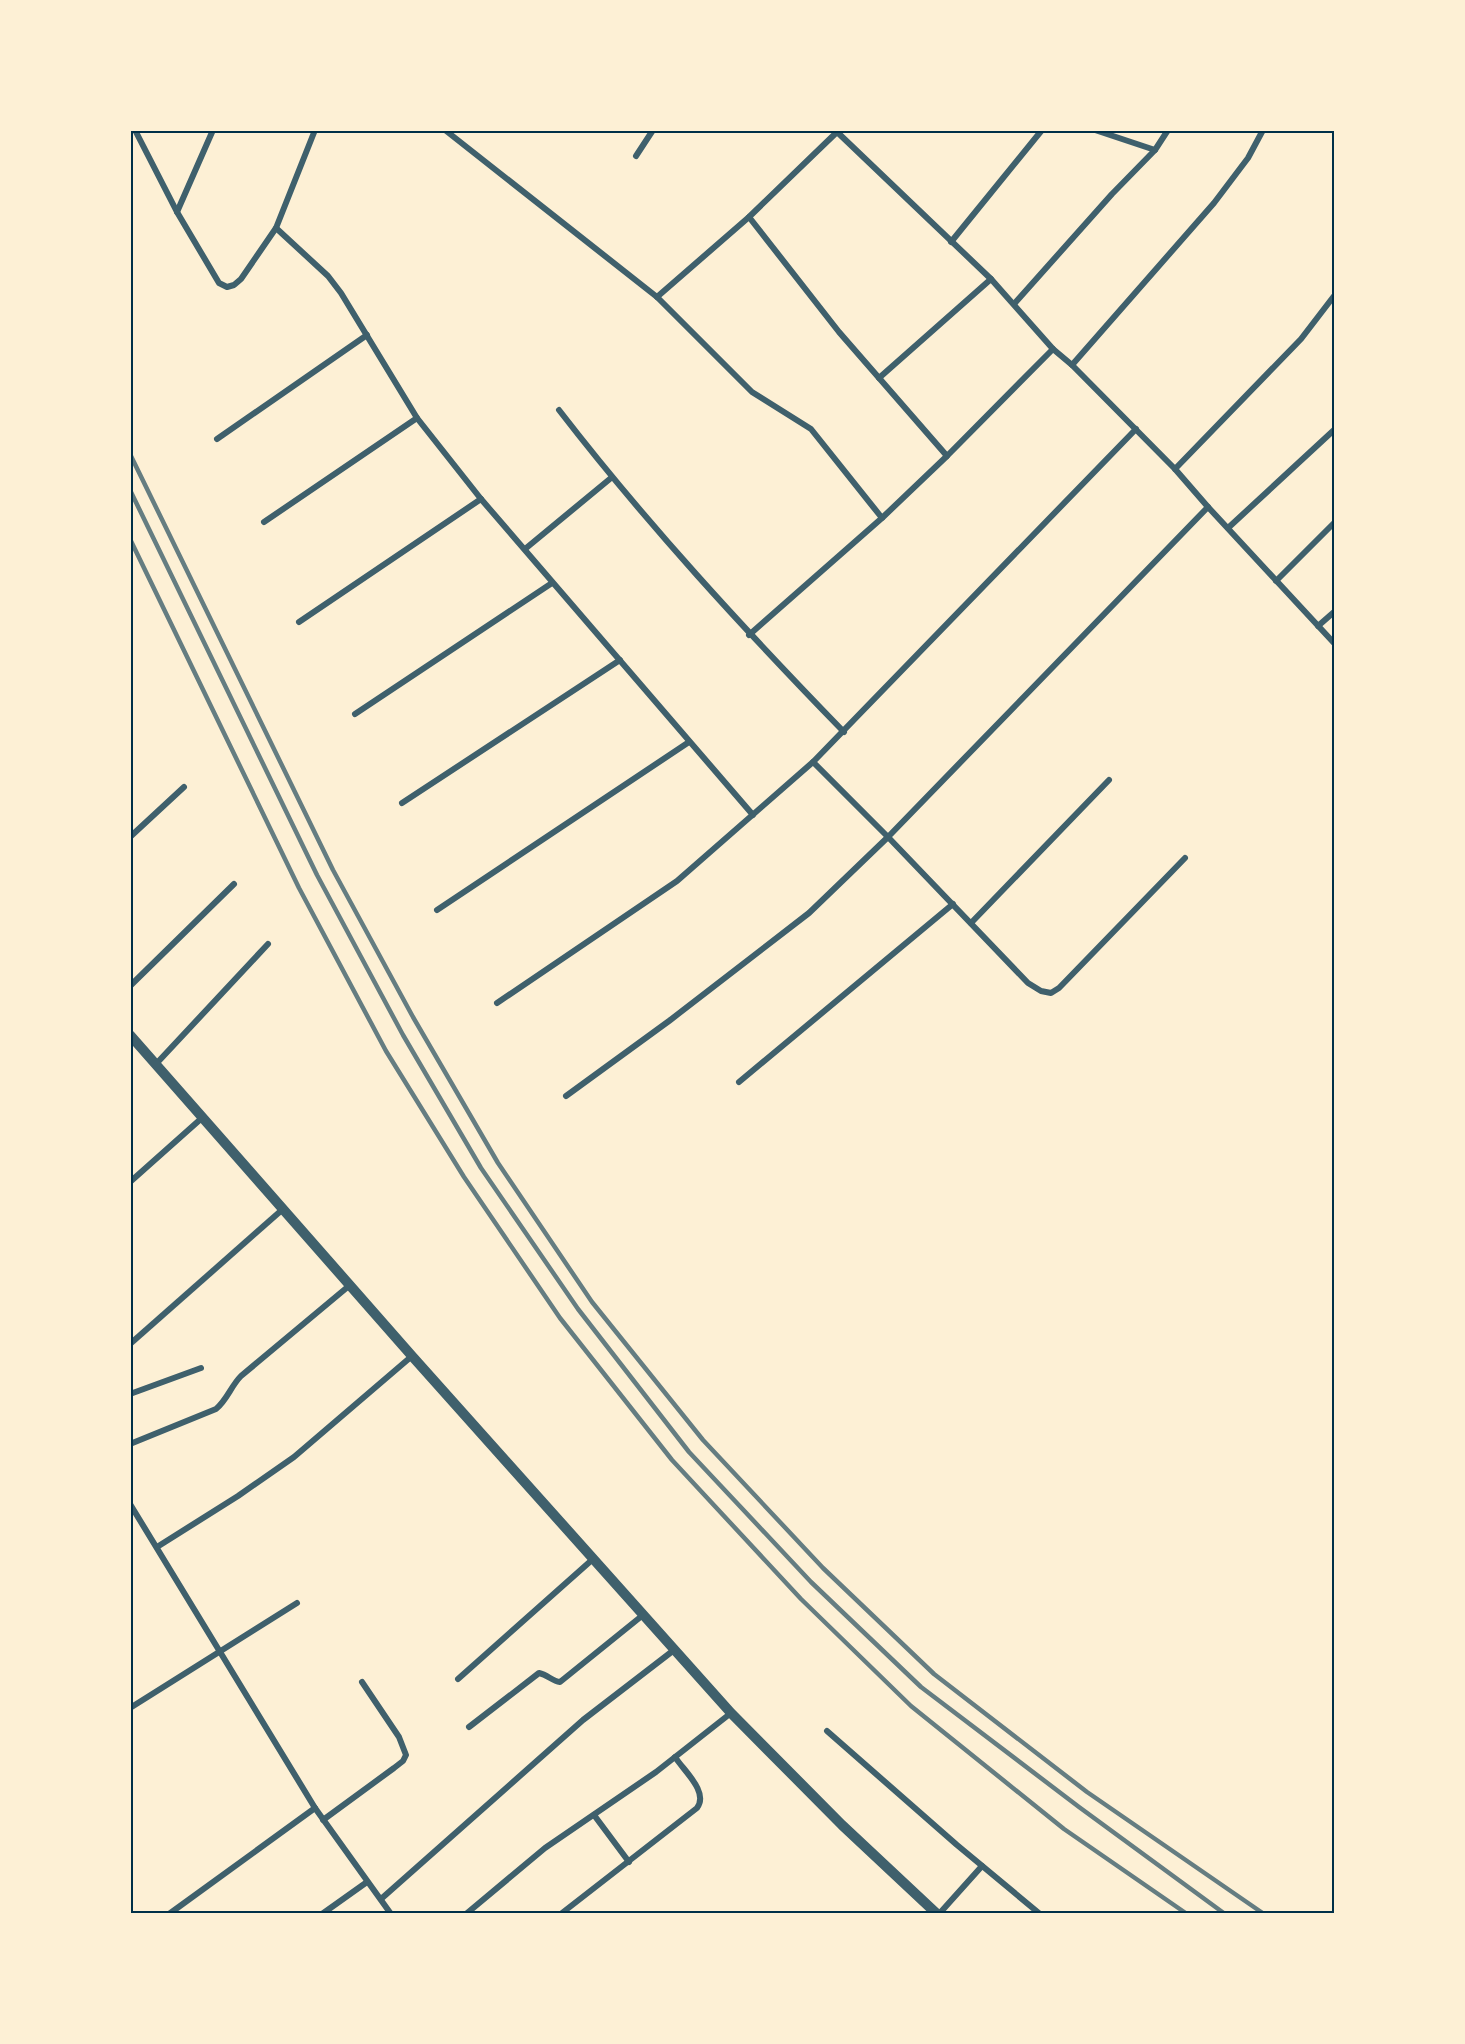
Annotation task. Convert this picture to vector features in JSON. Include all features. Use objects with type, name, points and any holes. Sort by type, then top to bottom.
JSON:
[{"type":"street","points":[[135,130],[177,212],[219,283],[227,287],[241,279],[276,228],[315,130]]},
{"type":"street","points":[[177,212],[213,130]]},
{"type":"street","points":[[445,130],[657,297],[752,392],[810,429],[882,519]]},
{"type":"street","points":[[636,156],[653,130]]},
{"type":"street","points":[[951,242],[1042,130]]},
{"type":"street","points":[[1014,304],[1118,187],[1155,150],[1167,130]]},
{"type":"street","points":[[1072,365],[1214,203],[1248,158],[1263,130]]},
{"type":"street","points":[[657,297],[749,217],[836,131],[990,279],[1053,349],[1072,365],[1175,469],[1335,643]]},
{"type":"street","points":[[1099,131],[1155,150]]},
{"type":"street","points":[[749,217],[839,332],[947,456]]},
{"type":"street","points":[[276,228],[328,276],[341,292],[417,418],[481,499],[753,815]]},
{"type":"street","points":[[879,378],[990,279]]},
{"type":"street","points":[[1175,469],[1301,339],[1335,296]]},
{"type":"street","points":[[217,439],[367,335]]},
{"type":"street","points":[[749,635],[882,519],[1053,349]]},
{"type":"street","points":[[559,410],[611,478],[749,635],[844,732]]},
{"type":"street","points":[[264,522],[417,418]]},
{"type":"street","points":[[497,1003],[677,881],[813,762],[1136,429]]},
{"type":"street","points":[[1228,528],[1335,430]]},
{"type":"street","points":[[525,549],[611,478]]},
{"type":"street","points":[[299,622],[481,499]]},
{"type":"street","points":[[566,1096],[669,1021],[809,913],[888,837],[1208,507]]},
{"type":"street","points":[[1276,581],[1335,523]]},
{"type":"street","points":[[355,714],[552,582]]},
{"type":"street","points":[[1318,626],[1335,612]]},
{"type":"street","points":[[402,803],[620,660]]},
{"type":"street","points":[[437,910],[689,742]]},
{"type":"street","points":[[813,762],[1028,983],[1041,991],[1051,993],[1059,988],[1185,858]]},
{"type":"street","points":[[971,923],[1109,780]]},
{"type":"street","points":[[130,837],[184,786]]},
{"type":"street","points":[[130,986],[234,884]]},
{"type":"street","points":[[739,1083],[953,904]]},
{"type":"street","points":[[156,1065],[268,944]]},
{"type":"street","points":[[130,1035],[674,1650],[731,1713],[842,1825],[938,1914],[982,1866]]},
{"type":"street","points":[[130,1182],[203,1117]]},
{"type":"street","points":[[130,1344],[283,1209]]},
{"type":"street","points":[[130,1444],[216,1409],[223,1403],[232,1385],[241,1376],[350,1285]]},
{"type":"street","points":[[157,1547],[238,1496],[294,1457],[412,1356]]},
{"type":"street","points":[[130,1394],[201,1368]]},
{"type":"street","points":[[130,1504],[315,1808],[392,1914]]},
{"type":"street","points":[[458,1678],[592,1559]]},
{"type":"street","points":[[130,1708],[297,1603]]},
{"type":"street","points":[[469,1727],[539,1673],[547,1675],[554,1682],[567,1678],[643,1615]]},
{"type":"street","points":[[381,1899],[583,1720],[674,1650]]},
{"type":"street","points":[[323,1820],[403,1761],[406,1755],[399,1737],[362,1682]]},
{"type":"street","points":[[466,1914],[546,1848],[675,1757],[731,1713]]},
{"type":"street","points":[[827,1731],[1040,1914]]},
{"type":"street","points":[[562,1913],[702,1803],[701,1795],[675,1757]]},
{"type":"street","points":[[169,1914],[315,1808]]},
{"type":"street","points":[[594,1815],[629,1862]]},
{"type":"street","points":[[322,1914],[367,1882]]},
{"type":"railway","points":[[130,454],[333,870],[413,1017],[498,1163],[592,1302],[703,1440],[823,1568],[934,1674],[1087,1792],[1264,1914]]},
{"type":"railway","points":[[130,490],[317,875],[403,1035],[481,1168],[578,1309],[689,1452],[811,1582],[921,1687],[1225,1914]]},
{"type":"railway","points":[[130,539],[299,888],[386,1051],[464,1177],[560,1318],[672,1460],[801,1599],[911,1706],[1064,1829],[1187,1914]]}]
